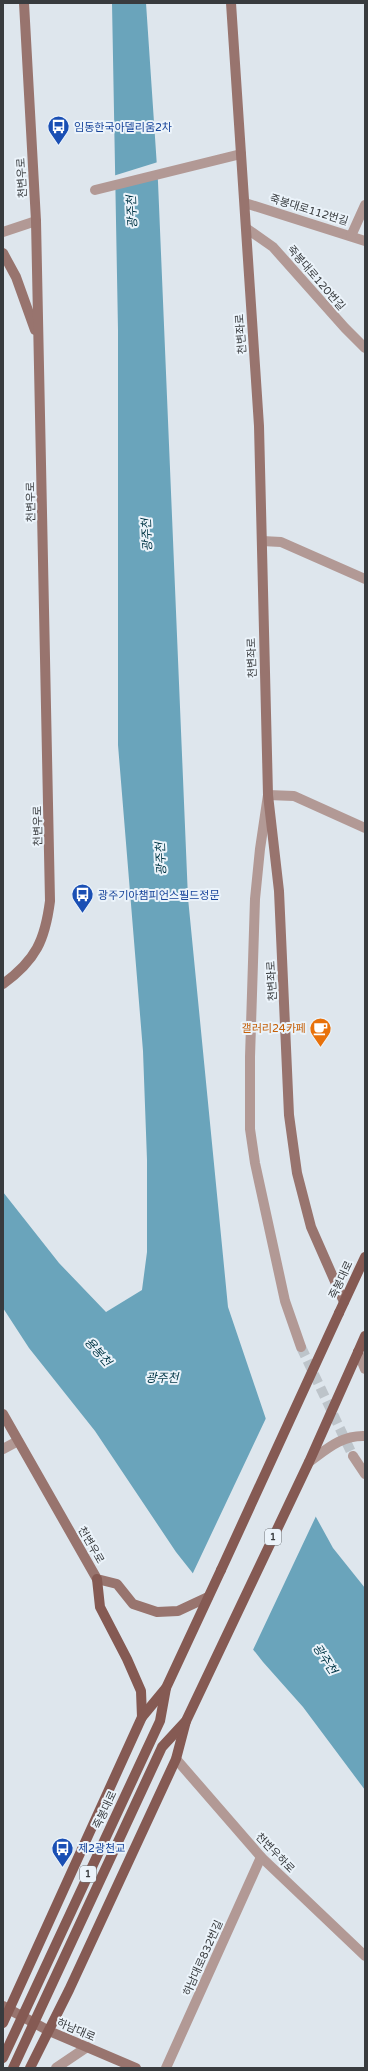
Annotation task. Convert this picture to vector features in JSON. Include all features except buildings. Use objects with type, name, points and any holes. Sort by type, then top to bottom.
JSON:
[{"type":"main road","name":"죽봉대로","points":[[3,2058],[160,1721],[166,1688],[365,1257]]},
{"type":"main road","name":"1","points":[[13,2068],[162,1747],[186,1721],[309,1462],[365,1336]]},
{"type":"main road","points":[[97,1579],[100,1607],[127,1659],[141,1691],[142,1717]]},
{"type":"main road","points":[[3,2023],[5,2010],[142,1717],[166,1688]]},
{"type":"main road","points":[[30,2068],[49,2031],[176,1759],[186,1721]]},
{"type":"street","name":"천변우로","points":[[3,984],[29,962],[40,944],[47,924],[50,901],[36,221],[24,3]]},
{"type":"street","name":"천변좌로","points":[[231,3],[259,426],[268,794],[279,891],[289,1115],[292,1147],[302,1196],[311,1227],[344,1302]]},
{"type":"street","points":[[95,190],[241,154]]},
{"type":"street","name":"죽봉대로112번길","points":[[245,204],[365,241]]},
{"type":"street","points":[[351,236],[365,205]]},
{"type":"street","points":[[3,232],[36,221]]},
{"type":"street","name":"죽봉대로120번길","points":[[246,228],[273,247],[345,328],[365,348]]},
{"type":"street","points":[[3,253],[16,277],[39,339]]},
{"type":"street","points":[[262,541],[281,542],[365,579]]},
{"type":"street","points":[[301,1347],[286,1301],[250,1129],[250,1057],[255,900],[260,849],[268,794],[294,796],[365,828]]},
{"type":"street","points":[[358,1352],[365,1369]]},
{"type":"street","name":"천변우로","points":[[3,1414],[97,1579],[117,1584],[133,1604],[157,1612],[178,1611],[208,1597]]},
{"type":"street","points":[[309,1462],[338,1441],[354,1436],[365,1436]]},
{"type":"street","points":[[3,1449],[18,1441]]},
{"type":"street","points":[[353,1456],[365,1474]]},
{"type":"street","name":"천변우하로","points":[[176,1759],[261,1857],[365,1956]]},
{"type":"street","name":"하남대로832번길","points":[[166,2068],[261,1857]]},
{"type":"street","name":"하남대로","points":[[5,2010],[49,2031],[136,2068]]},
{"type":"street","points":[[56,2068],[87,2047]]},
{"type":"water","name":"광주천","points":[[112,3],[146,3],[158,182],[188,898],[228,1307],[272,1437],[333,1548],[365,1588],[365,1790],[303,1707],[263,1662],[176,1552],[95,1431],[29,1348],[3,1308],[3,1192],[59,1263],[106,1312],[142,1290],[147,1252],[147,1160],[143,1051],[118,745],[118,330]]},
{"type":"pier","points":[[158,162],[159,174],[113,188],[113,176]]},
{"type":"pier","points":[[267,1416],[273,1437],[317,1514],[252,1652],[192,1575]]},
{"type":"tunnel","points":[[301,1347],[353,1456]]},
{"type":"place","name":"임동한국아델리움2차","points":[[59,146]]},
{"type":"place","name":"광주기아챔피언스필드정문","points":[[83,914]]},
{"type":"place","name":"갤러리24카페","points":[[321,1048]]},
{"type":"place","name":"제2광천교","points":[[63,1868]]},
{"type":"water label","name":"용봉천","points":[[98,1352]]}]
